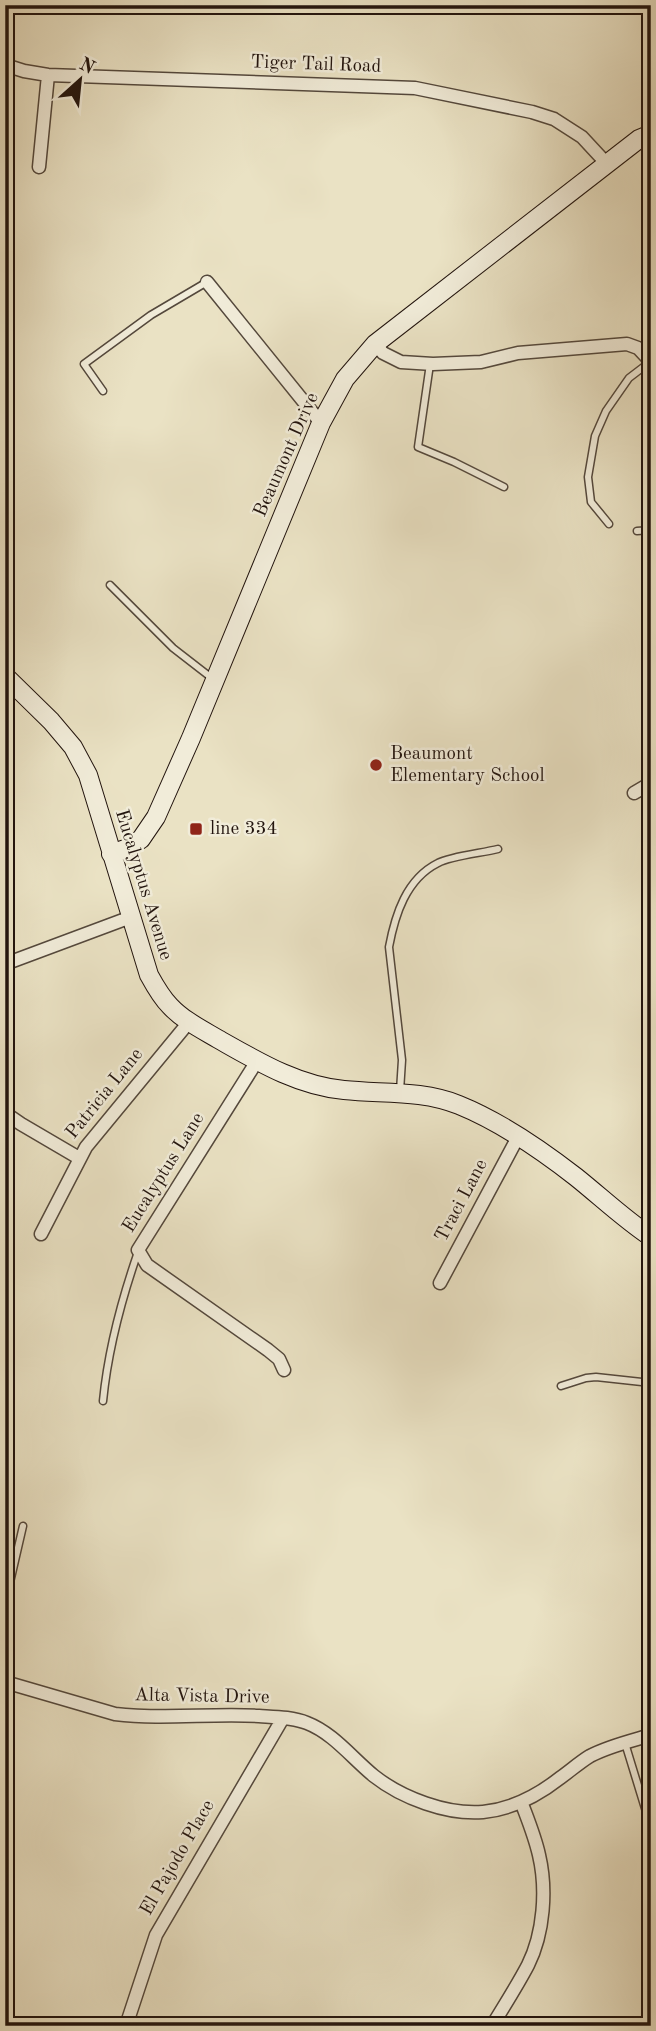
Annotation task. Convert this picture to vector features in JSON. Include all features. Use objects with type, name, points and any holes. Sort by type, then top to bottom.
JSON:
[{"type":"street","name":"Tiger Tail Road","points":[[5,65],[48,75],[415,88],[554,119],[582,137],[607,164]]},
{"type":"street","points":[[40,167],[48,75]]},
{"type":"street","name":"Beaumont Drive","points":[[111,854],[128,848],[141,839],[156,817],[321,423],[345,379],[375,344],[639,139],[651,134]]},
{"type":"street","points":[[207,282],[321,423]]},
{"type":"street","points":[[375,344],[383,353],[401,362],[430,364],[481,362],[519,353],[628,344],[638,348],[650,362]]},
{"type":"street","name":"Eucalyptus Avenue","points":[[5,676],[73,747],[88,775],[149,975],[170,1006],[189,1022],[257,1061],[299,1080],[326,1088],[423,1095],[458,1104],[518,1137],[577,1178],[651,1237]]},
{"type":"street","points":[[634,793],[651,783]]},
{"type":"street","points":[[5,964],[131,917]]},
{"type":"street","name":"Patricia Lane","points":[[41,1234],[79,1158],[189,1022]]},
{"type":"street","name":"Eucalyptus Lane","points":[[257,1061],[138,1250],[147,1265],[268,1350],[279,1359],[284,1370]]},
{"type":"street","points":[[5,1113],[79,1158]]},
{"type":"street","name":"Traci Lane","points":[[440,1283],[518,1137]]},
{"type":"street","name":"Alta Vista Drive","points":[[5,1682],[124,1715],[146,1717],[228,1714],[283,1718],[308,1723],[323,1732],[375,1777],[402,1793],[459,1811],[483,1812],[522,1804],[587,1758],[603,1750],[651,1735]]},
{"type":"street","name":"El Pajodo Place","points":[[126,2026],[156,1935],[283,1718]]},
{"type":"street","points":[[492,2026],[529,1964],[541,1919],[542,1873],[539,1853],[522,1804]]},
{"type":"lane","points":[[103,391],[84,364],[151,315],[207,282]]},
{"type":"lane","points":[[609,524],[590,502],[588,477],[595,436],[606,411],[629,378],[650,362]]},
{"type":"lane","points":[[430,364],[418,447],[504,487]]},
{"type":"lane","points":[[637,531],[651,530]]},
{"type":"lane","points":[[110,585],[173,648],[215,680]]},
{"type":"lane","points":[[399,1093],[402,1060],[389,947],[402,901],[418,880],[439,863],[498,849]]},
{"type":"lane","points":[[103,1401],[116,1323],[138,1250]]},
{"type":"lane","points":[[561,1386],[586,1378],[651,1382]]},
{"type":"lane","points":[[5,1604],[23,1526]]},
{"type":"lane","points":[[625,1743],[651,1828]]},
{"type":"place","name":"Beaumont Elementary School","points":[[376,765]]},
{"type":"place","name":"line 334","points":[[196,829]]}]
